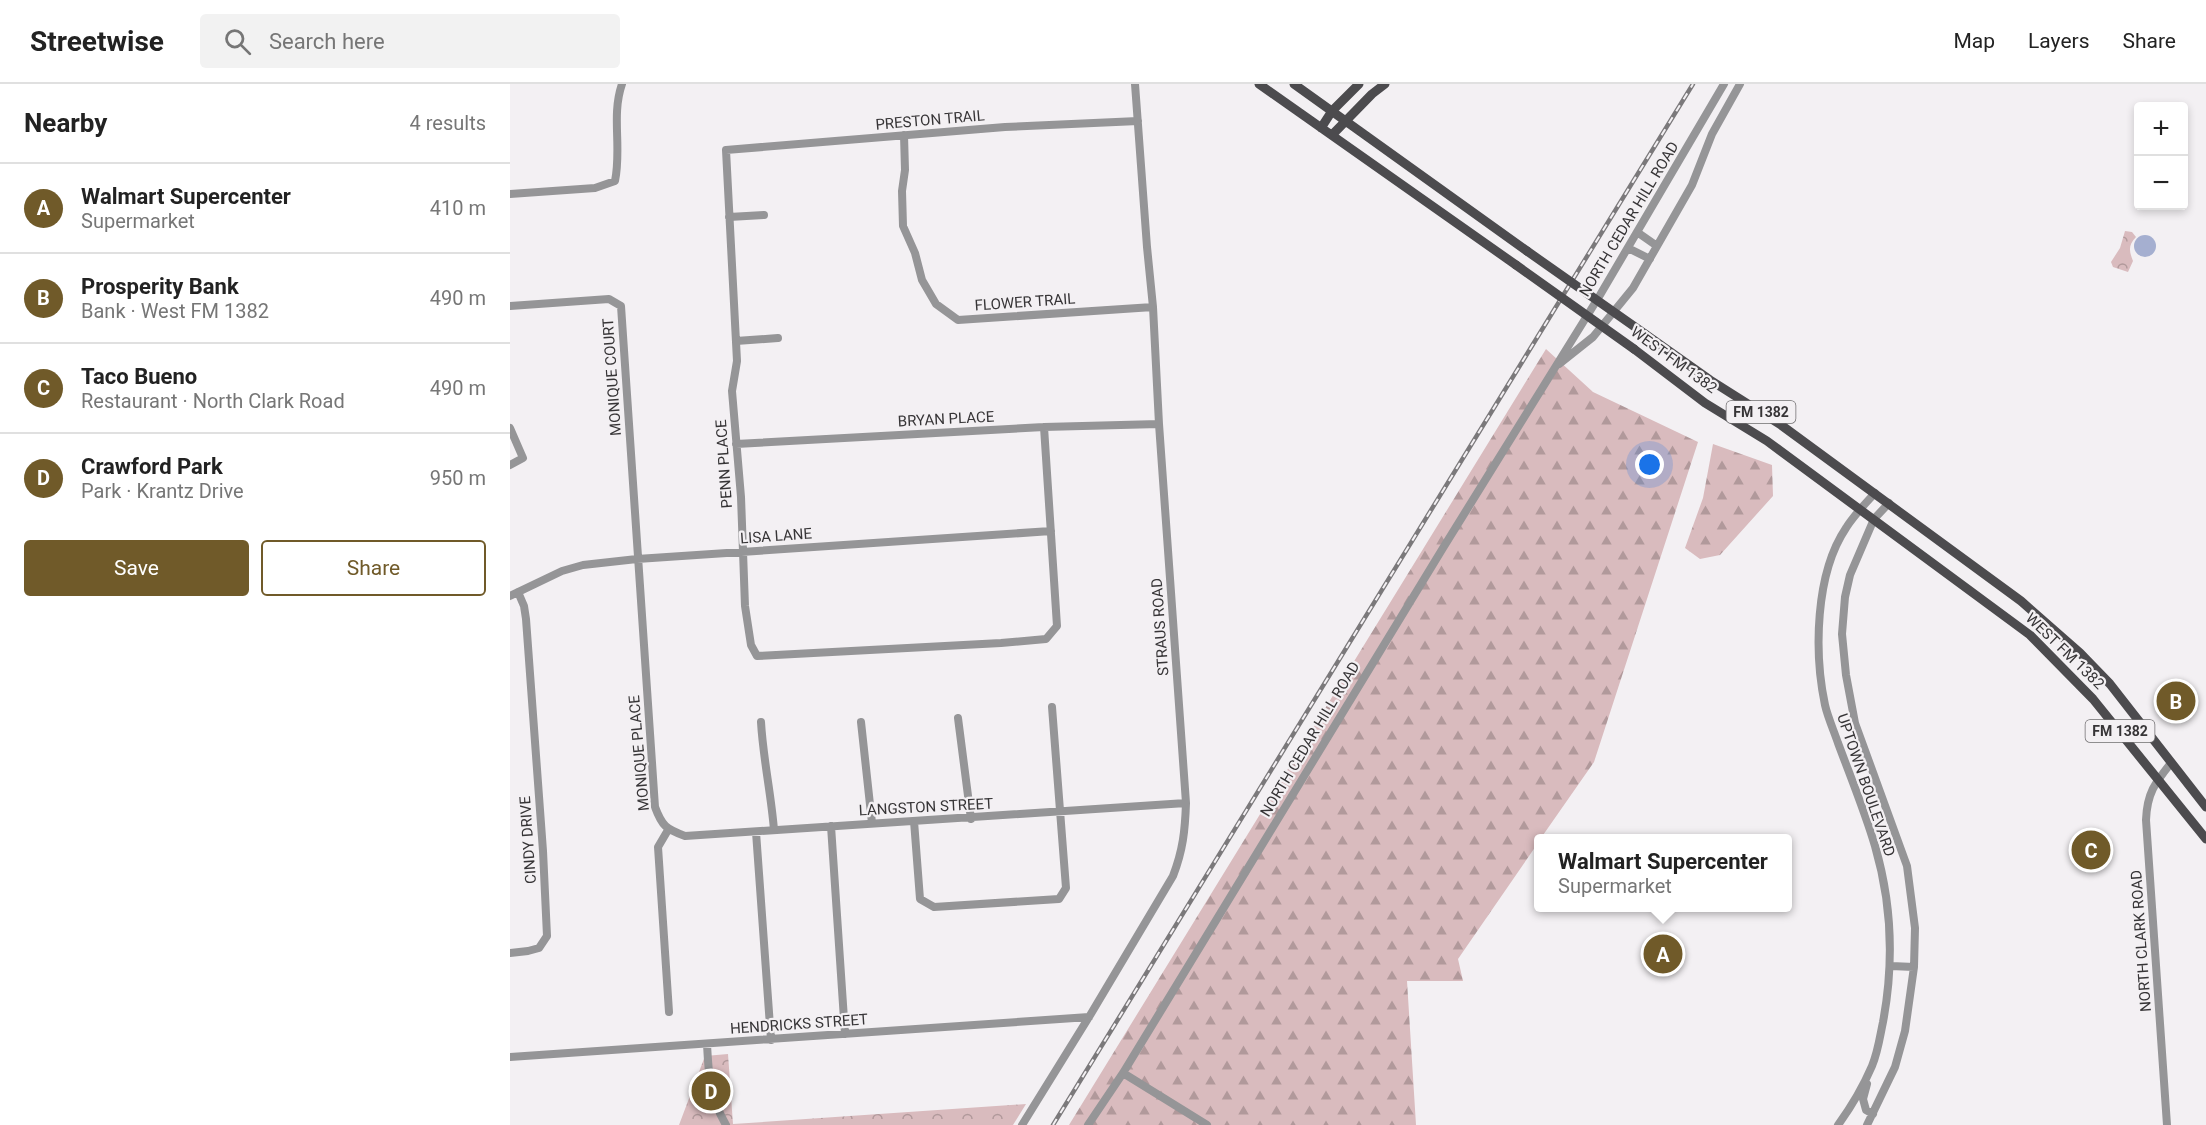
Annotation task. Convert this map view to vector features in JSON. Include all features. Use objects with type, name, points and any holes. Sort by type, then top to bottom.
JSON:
[{"type":"main road","name":"WEST FM 1382","points":[[1259,84],[1634,349],[1706,403],[1754,432],[2030,635],[2080,684],[2158,778]]},
{"type":"main road","name":"WEST FM 1382","points":[[1294,84],[1644,334],[1889,502],[2021,601],[2080,653],[2124,700],[2171,763]]},
{"type":"main road","points":[[1321,128],[1332,111],[1359,84]]},
{"type":"main road","points":[[1332,135],[1385,84]]},
{"type":"main road","name":"FM 1382","points":[[2171,763],[2206,807]]},
{"type":"main road","name":"FM 1382","points":[[2158,778],[2206,839]]},
{"type":"street","points":[[510,194],[595,188],[615,181],[619,162],[616,110],[622,84]]},
{"type":"street","name":"STRAUS ROAD","points":[[1022,1125],[1173,876],[1182,851],[1186,803],[1153,307],[1135,84]]},
{"type":"street","name":"NORTH CEDAR HILL ROAD","points":[[1088,1125],[1123,1073],[1556,367],[1724,84]]},
{"type":"street","name":"NORTH CEDAR HILL ROAD","points":[[1556,367],[1593,338],[1633,288],[1692,185],[1712,134],[1740,84]]},
{"type":"street","name":"PRESTON TRAIL","points":[[726,150],[1005,127],[1138,121]]},
{"type":"street","name":"FLOWER TRAIL","points":[[904,135],[903,226],[915,253],[922,280],[936,304],[958,320],[1153,307]]},
{"type":"street","name":"PENN PLACE","points":[[726,150],[737,361],[732,391],[741,497],[742,551],[751,645],[757,656],[1046,639],[1057,626],[1051,531]]},
{"type":"street","points":[[729,217],[764,215]]},
{"type":"street","points":[[1637,232],[1657,246]]},
{"type":"street","points":[[1628,248],[1650,260]]},
{"type":"street","name":"MONIQUE COURT","points":[[510,306],[609,299],[621,306],[638,559]]},
{"type":"street","points":[[736,341],[778,338]]},
{"type":"street","name":"BRYAN PLACE","points":[[736,444],[1044,427],[1159,424]]},
{"type":"street","points":[[1044,427],[1051,531]]},
{"type":"street","points":[[510,428],[523,458],[510,465]]},
{"type":"street","name":"UPTOWN BOULEVARD","points":[[1838,1125],[1851,1106],[1872,1065],[1886,1005],[1891,966],[1889,925],[1875,847],[1825,706],[1819,662],[1820,610],[1834,550],[1845,528],[1875,493]]},
{"type":"street","name":"UPTOWN BOULEVARD","points":[[1867,1125],[1895,1067],[1905,1031],[1914,967],[1915,928],[1907,866],[1855,723],[1846,675],[1842,634],[1845,597],[1850,575],[1874,519],[1889,502]]},
{"type":"street","name":"LISA LANE","points":[[510,596],[562,571],[583,565],[742,551],[1051,531]]},
{"type":"street","name":"MONIQUE PLACE","points":[[638,559],[654,807],[660,821],[668,830]]},
{"type":"street","name":"CINDY DRIVE","points":[[510,953],[539,948],[547,936],[526,618],[518,592]]},
{"type":"street","points":[[914,821],[920,899],[934,907],[1059,899],[1066,888],[1052,707]]},
{"type":"street","points":[[958,718],[971,819]]},
{"type":"street","points":[[761,722],[774,830]]},
{"type":"street","points":[[861,722],[872,823]]},
{"type":"street","name":"NORTH CLARK ROAD","points":[[2167,1125],[2146,820],[2147,801],[2158,778],[2171,763]]},
{"type":"street","name":"LANGSTON STREET","points":[[668,830],[685,836],[872,823],[971,819],[1186,803]]},
{"type":"street","points":[[831,826],[846,1035]]},
{"type":"street","points":[[668,830],[658,847],[669,1011]]},
{"type":"street","points":[[756,832],[771,1040]]},
{"type":"street","points":[[1891,966],[1914,967]]},
{"type":"street","name":"HENDRICKS STREET","points":[[510,1057],[1089,1017]]},
{"type":"street","points":[[707,1044],[710,1090],[715,1106],[726,1125]]},
{"type":"street","points":[[1872,1065],[1863,1099],[1866,1110],[1873,1114]]},
{"type":"street","points":[[1123,1073],[1207,1125]]},
{"type":"green space","points":[[2125,231],[2132,232],[2136,237],[2130,245],[2133,261],[2128,272],[2113,267],[2111,262],[2120,248]]},
{"type":"green space","points":[[1546,349],[1593,392],[1698,442],[1594,762],[1544,834],[1534,834],[1534,849],[1458,959],[1463,981],[1407,981],[1416,1125],[1069,1125]]},
{"type":"green space","points":[[1713,444],[1772,465],[1773,496],[1720,555],[1700,559],[1685,548],[1703,498]]},
{"type":"green space","points":[[728,1054],[733,1124],[1026,1104],[1013,1125],[679,1125],[705,1056]]},
{"type":"water","points":[[2145,235],[2153,238],[2156,246],[2153,254],[2145,257],[2137,254],[2134,246],[2137,238]]},
{"type":"railway","points":[[1053,1125],[1693,84]]},
{"type":"place","name":"Prosperity Bank","points":[[2176,701]]},
{"type":"place","name":"Taco Bueno","points":[[2091,850]]},
{"type":"place","name":"Walmart Supercenter","points":[[1663,954]]},
{"type":"place","name":"Crawford Park","points":[[711,1091]]}]
